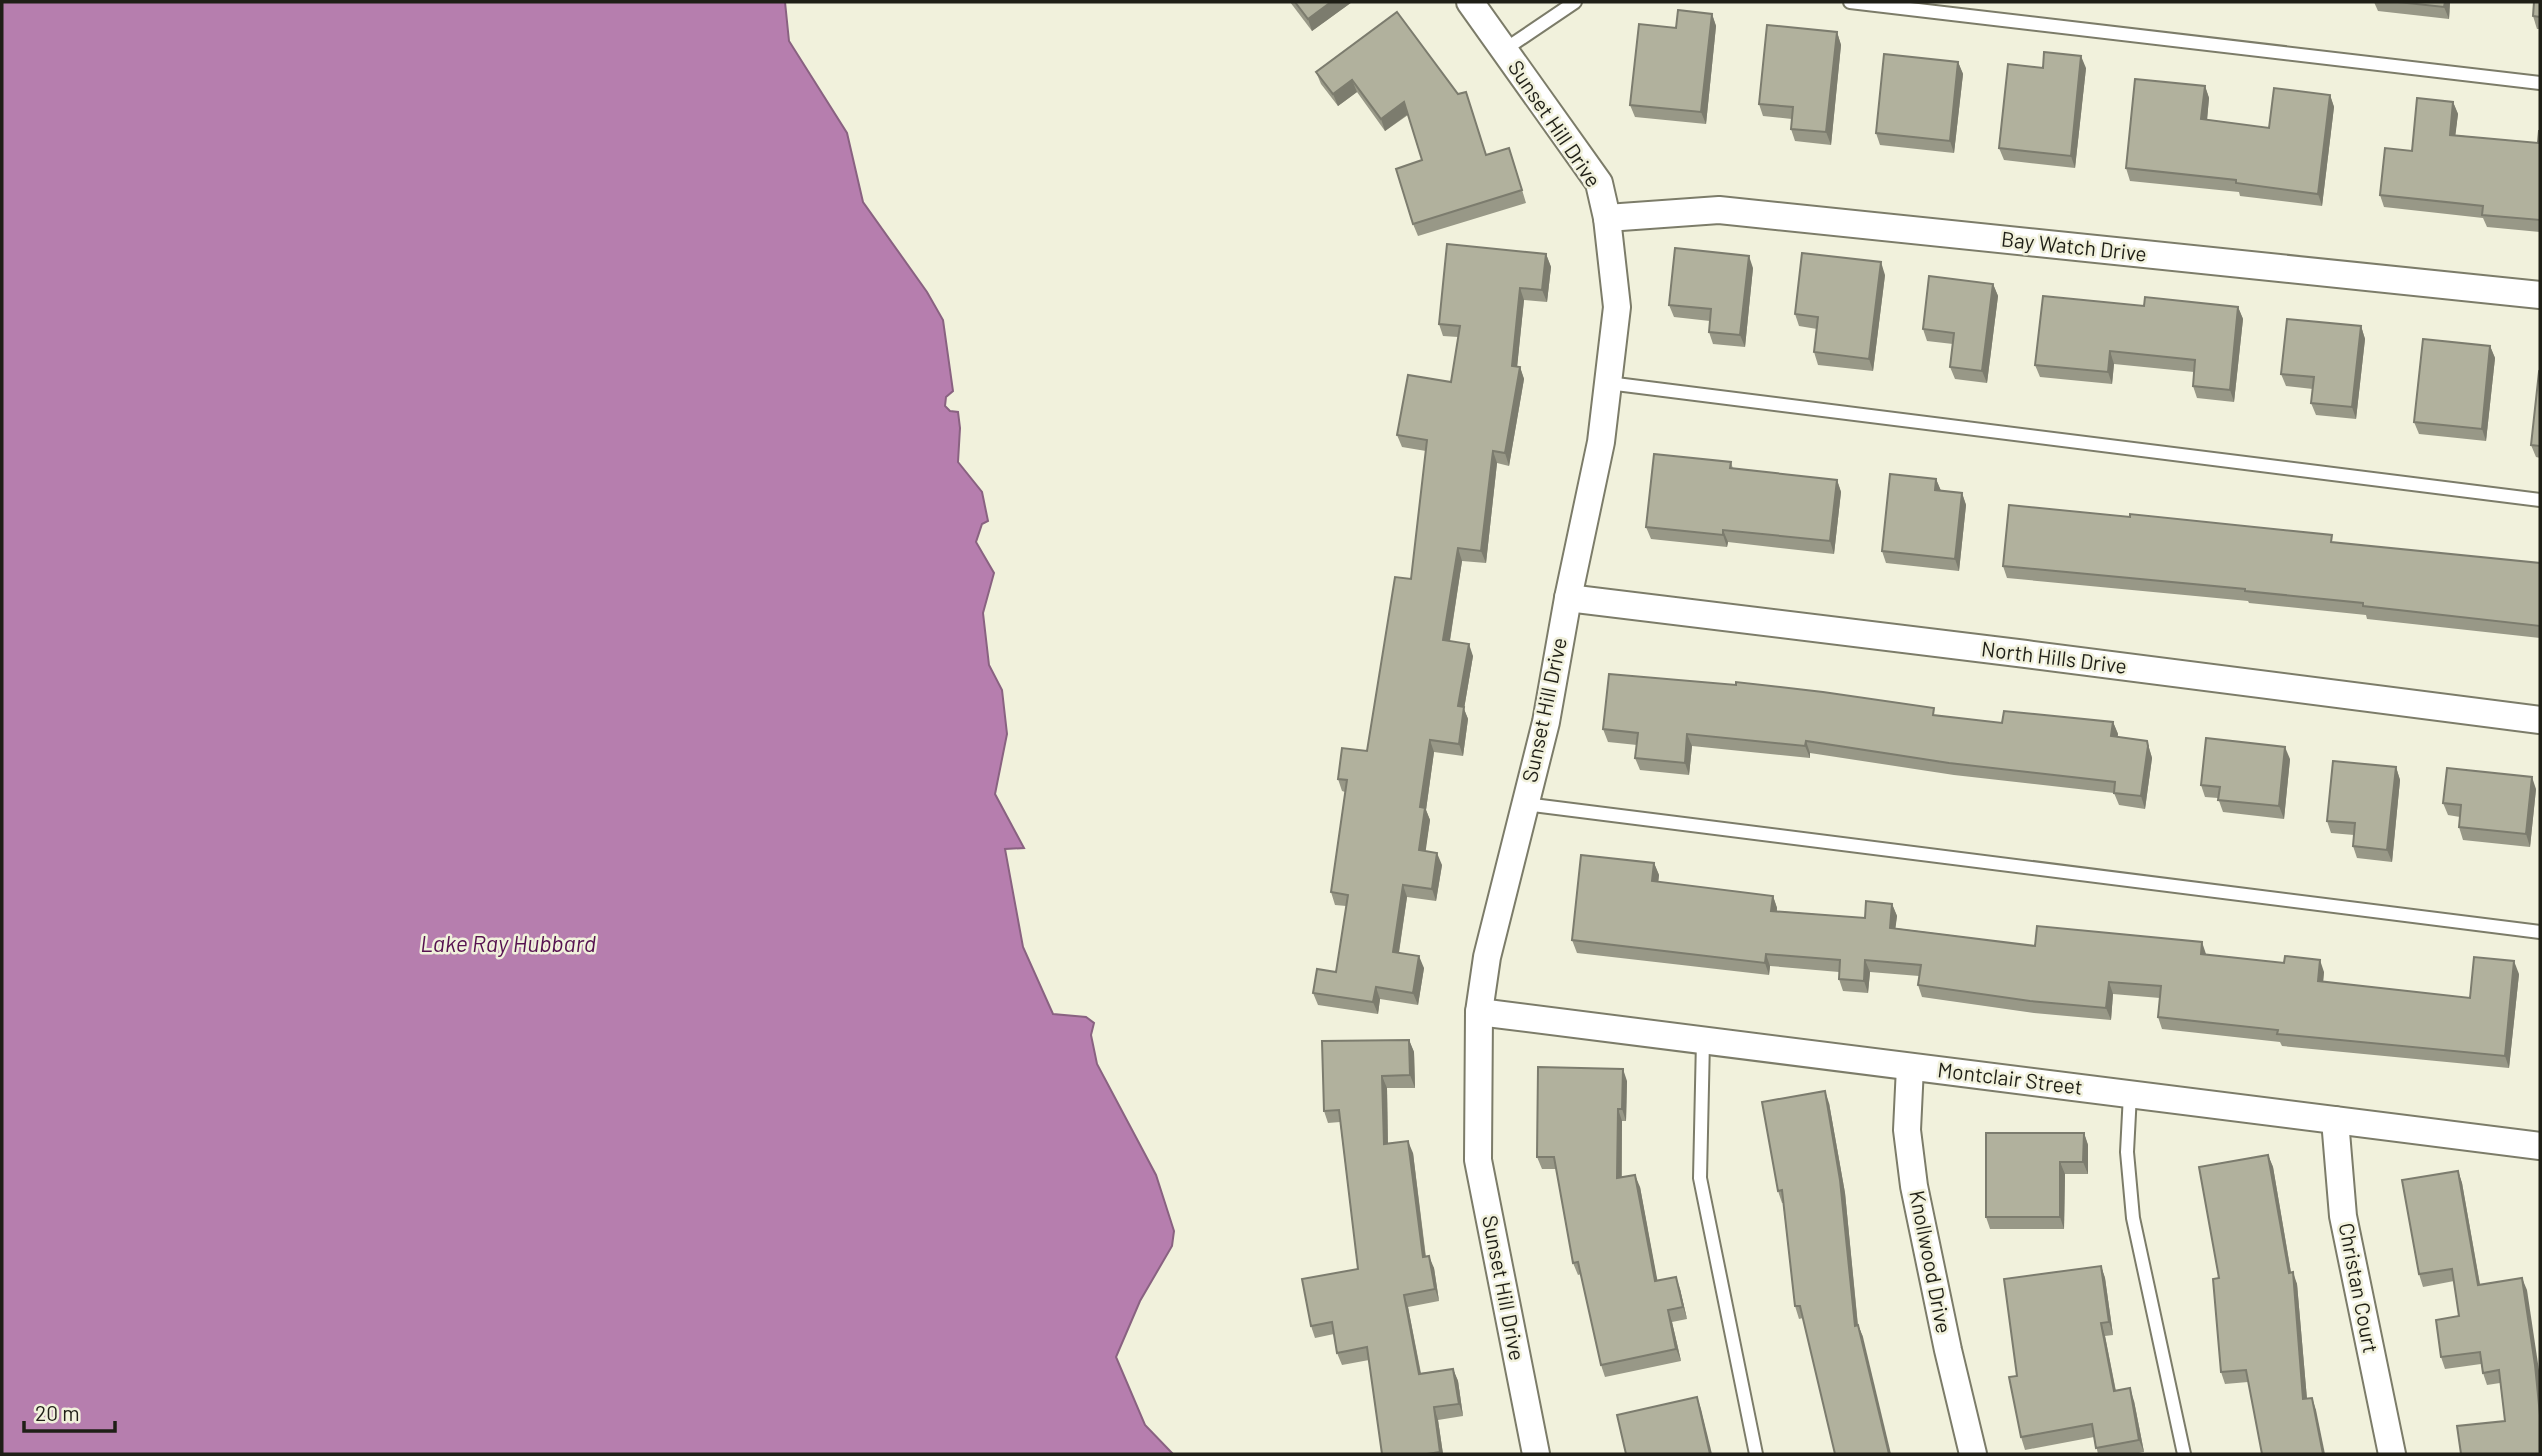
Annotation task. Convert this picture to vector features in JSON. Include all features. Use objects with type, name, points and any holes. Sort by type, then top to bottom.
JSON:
[{"type":"street","name":"Sunset Hill Drive","points":[[1470,2],[1599,183],[1607,218],[1617,307],[1601,442],[1568,598],[1546,722],[1487,957],[1479,1012],[1478,1160],[1536,1454]]},
{"type":"street","name":"Bay Watch Drive","points":[[1607,218],[1719,210],[2540,295]]},
{"type":"street","name":"North Hills Drive","points":[[1568,598],[2540,720]]},
{"type":"street","name":"Montclair Street","points":[[1479,1012],[2540,1146]]},
{"type":"street","name":"Knollwood Drive","points":[[1910,1067],[1907,1130],[1914,1186],[1973,1454]]},
{"type":"street","name":"Christan Court","points":[[2335,1120],[2343,1216],[2392,1454]]},
{"type":"lane","points":[[1504,50],[1575,2]]},
{"type":"lane","points":[[1850,2],[2540,83]]},
{"type":"lane","points":[[1608,383],[2540,500]]},
{"type":"lane","points":[[1525,804],[2540,932]]},
{"type":"lane","points":[[1703,1040],[1700,1178],[1756,1454]]},
{"type":"lane","points":[[2130,1094],[2127,1152],[2133,1218],[2184,1454]]},
{"type":"water","name":"Lake Ray Hubbard","points":[[2,2],[785,2],[789,41],[847,133],[863,202],[927,292],[943,320],[953,391],[946,397],[945,406],[950,411],[958,412],[958,462],[982,492],[988,521],[982,524],[976,542],[994,573],[983,613],[989,665],[1002,690],[1007,734],[995,794],[1024,848],[1005,849],[1023,947],[1053,1014],[1086,1017],[1094,1023],[1091,1035],[1097,1064],[1156,1175],[1174,1231],[1172,1246],[1140,1301],[1116,1357],[1145,1425],[1173,1454],[2,1454]]},
{"type":"building","points":[[1295,2],[1331,2],[1308,19]]},
{"type":"building","points":[[2398,2],[2445,2],[2444,7]]},
{"type":"building","points":[[2534,2],[2540,2],[2540,17],[2533,16]]},
{"type":"building","points":[[1678,10],[1712,14],[1701,112],[1630,105],[1639,24],[1676,28]]},
{"type":"building","points":[[1397,12],[1458,94],[1466,92],[1486,155],[1509,148],[1522,190],[1413,224],[1396,169],[1422,160],[1404,102],[1381,119],[1352,80],[1333,94],[1316,72]]},
{"type":"building","points":[[1767,25],[1837,32],[1826,132],[1791,129],[1793,107],[1759,104]]},
{"type":"building","points":[[2044,52],[2081,56],[2071,156],[1999,148],[2008,64],[2043,68]]},
{"type":"building","points":[[1884,54],[1958,62],[1950,141],[1876,133]]},
{"type":"building","points":[[2135,79],[2205,86],[2201,119],[2269,128],[2274,88],[2330,95],[2318,194],[2236,183],[2236,180],[2126,168]]},
{"type":"building","points":[[2417,98],[2453,102],[2450,135],[2538,143],[2540,131],[2540,220],[2482,215],[2483,206],[2380,195],[2385,148],[2412,151]]},
{"type":"building","points":[[1447,244],[1546,254],[1542,290],[1520,288],[1512,366],[1520,367],[1505,453],[1493,451],[1481,551],[1458,548],[1443,640],[1469,644],[1458,706],[1464,707],[1459,744],[1430,740],[1420,807],[1425,808],[1419,850],[1437,853],[1432,889],[1403,885],[1393,952],[1419,956],[1413,993],[1376,987],[1373,1002],[1313,993],[1317,969],[1336,972],[1348,895],[1331,892],[1347,780],[1338,779],[1342,748],[1367,751],[1395,577],[1411,579],[1427,440],[1397,435],[1408,375],[1451,382],[1460,326],[1439,324]]},
{"type":"building","points":[[1675,248],[1749,256],[1740,335],[1709,332],[1711,309],[1669,305]]},
{"type":"building","points":[[1802,253],[1881,262],[1869,359],[1814,352],[1818,317],[1795,314]]},
{"type":"building","points":[[1929,276],[1993,284],[1982,371],[1950,367],[1954,333],[1923,329]]},
{"type":"building","points":[[2043,296],[2144,306],[2145,297],[2238,307],[2230,390],[2193,386],[2195,360],[2110,351],[2108,372],[2035,365]]},
{"type":"building","points":[[2287,319],[2361,326],[2352,407],[2311,403],[2314,377],[2281,374]]},
{"type":"building","points":[[2423,339],[2490,346],[2482,429],[2414,422]]},
{"type":"building","points":[[2540,373],[2540,446],[2531,445]]},
{"type":"building","points":[[1654,454],[1731,462],[1730,468],[1837,480],[1830,541],[1723,530],[1723,535],[1646,527]]},
{"type":"building","points":[[1890,474],[1936,479],[1935,490],[1962,493],[1955,559],[1882,551]]},
{"type":"building","points":[[2009,505],[2130,517],[2130,514],[2332,535],[2331,542],[2540,563],[2540,626],[2363,606],[2363,603],[2245,589],[2003,566]]},
{"type":"building","points":[[1609,674],[1736,685],[1736,682],[1823,692],[1934,708],[1933,715],[2002,723],[2004,711],[2113,722],[2111,736],[2147,741],[2141,796],[2114,793],[2115,782],[1949,763],[1806,741],[1805,746],[1687,734],[1685,763],[1635,758],[1638,733],[1603,729]]},
{"type":"building","points":[[2206,738],[2285,747],[2279,806],[2218,800],[2220,787],[2201,785]]},
{"type":"building","points":[[2333,761],[2396,767],[2387,850],[2353,846],[2355,823],[2327,821]]},
{"type":"building","points":[[2447,768],[2532,777],[2526,834],[2459,827],[2461,805],[2443,803]]},
{"type":"building","points":[[1581,855],[1654,863],[1652,881],[1773,896],[1771,911],[1865,918],[1866,901],[1892,904],[1890,928],[2035,946],[2037,926],[2202,942],[2201,954],[2284,963],[2285,956],[2320,960],[2318,981],[2470,998],[2474,957],[2514,961],[2505,1056],[2277,1034],[2278,1030],[2158,1017],[2161,986],[2109,982],[2106,1008],[2030,1001],[1918,985],[1921,965],[1865,960],[1864,981],[1839,979],[1840,960],[1766,954],[1765,963],[1572,940]]},
{"type":"building","points":[[1409,1040],[1410,1075],[1382,1076],[1384,1144],[1408,1141],[1423,1257],[1429,1256],[1435,1289],[1404,1295],[1419,1374],[1453,1369],[1459,1404],[1434,1407],[1440,1452],[1382,1454],[1367,1347],[1337,1353],[1332,1322],[1311,1326],[1302,1279],[1358,1269],[1339,1110],[1324,1111],[1322,1041]]},
{"type":"building","points":[[1538,1067],[1623,1069],[1622,1109],[1618,1109],[1617,1178],[1635,1175],[1655,1281],[1676,1277],[1683,1307],[1668,1310],[1676,1349],[1601,1365],[1578,1262],[1573,1263],[1554,1157],[1537,1157]]},
{"type":"building","points":[[1825,1091],[1840,1180],[1855,1326],[1858,1325],[1889,1454],[1835,1454],[1800,1306],[1795,1306],[1782,1190],[1778,1191],[1762,1102]]},
{"type":"building","points":[[1986,1133],[2084,1133],[2083,1162],[2060,1162],[2060,1217],[1986,1217]]},
{"type":"building","points":[[2268,1155],[2289,1273],[2293,1272],[2303,1399],[2312,1398],[2323,1454],[2262,1454],[2246,1370],[2221,1372],[2213,1279],[2219,1278],[2199,1167]]},
{"type":"building","points":[[2458,1171],[2478,1285],[2522,1278],[2535,1365],[2540,1415],[2540,1454],[2461,1454],[2457,1426],[2505,1421],[2499,1370],[2483,1373],[2480,1352],[2441,1357],[2436,1320],[2459,1316],[2452,1269],[2419,1274],[2402,1180]]},
{"type":"building","points":[[2101,1266],[2109,1322],[2101,1323],[2114,1391],[2130,1388],[2139,1440],[2096,1448],[2092,1424],[2021,1437],[2009,1377],[2017,1376],[2004,1279]]},
{"type":"building","points":[[1697,1397],[1710,1454],[1626,1454],[1617,1415]]}]
